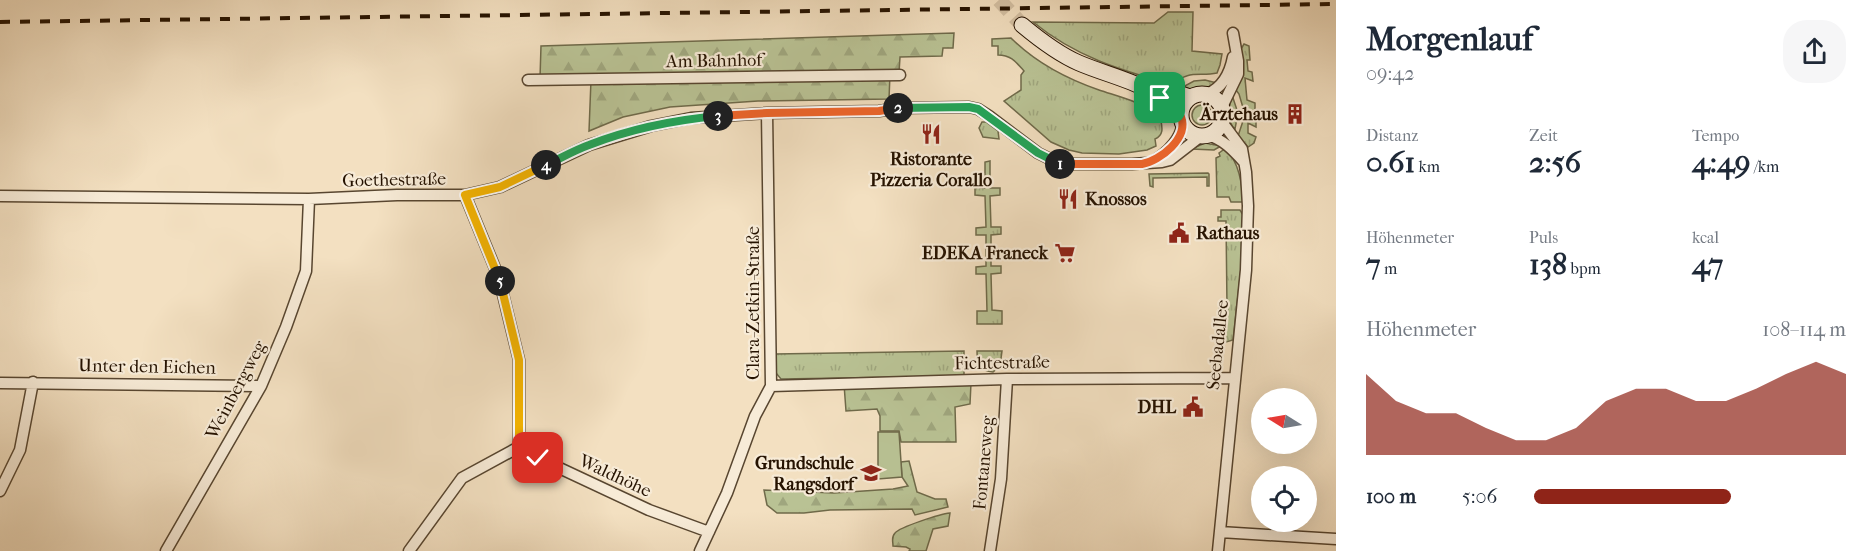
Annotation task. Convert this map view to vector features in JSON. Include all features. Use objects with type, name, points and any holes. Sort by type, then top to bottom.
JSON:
[{"type":"street","points":[[1022,25],[1059,53],[1095,70],[1145,87],[1164,88],[1190,97]]},
{"type":"street","points":[[1204,135],[1216,130],[1238,75],[1233,33]]},
{"type":"street","points":[[1152,163],[1176,142],[1181,132],[1183,105],[1190,97],[1214,91],[1231,70],[1234,45]]},
{"type":"street","name":"Am Bahnhof","points":[[528,80],[900,75]]},
{"type":"street","points":[[1145,87],[1175,109],[1190,132],[1216,137],[1227,144],[1244,162]]},
{"type":"street","name":"Seebadallee","points":[[1207,94],[1216,99],[1239,143],[1244,162],[1248,206],[1246,270],[1218,551]]},
{"type":"street","name":"Goethestraße","points":[[0,196],[309,199],[465,195],[500,187],[589,145],[651,126],[691,118],[767,113],[969,107],[978,109],[1038,153],[1060,164],[1152,163],[1170,160],[1204,135]]},
{"type":"street","name":"Clara-Zetkin-Straße","points":[[700,551],[727,493],[755,416],[771,386],[767,113]]},
{"type":"street","points":[[410,551],[462,478],[519,447],[519,360],[499,278],[465,195]]},
{"type":"street","name":"Weinbergweg","points":[[166,551],[261,386],[286,327],[306,271],[309,199]]},
{"type":"street","name":"Fichtestraße","points":[[771,386],[1007,379],[1234,378]]},
{"type":"street","name":"Fontaneweg","points":[[990,551],[1001,479],[1007,379]]},
{"type":"street","name":"Unter den Eichen","points":[[0,382],[261,386]]},
{"type":"street","points":[[0,491],[20,450],[33,382]]},
{"type":"street","name":"Waldhöhe","points":[[519,447],[649,510],[710,532]]},
{"type":"street","points":[[1220,532],[1336,538]]},
{"type":"green space","points":[[1168,12],[1193,12],[1192,51],[1222,54],[1217,73],[1189,75],[1173,85],[1099,61],[1049,34],[1033,22],[1154,23]]},
{"type":"green space","points":[[954,33],[953,48],[943,48],[942,56],[900,57],[899,73],[890,74],[889,99],[758,101],[670,107],[623,117],[589,131],[591,80],[540,78],[541,46]]},
{"type":"green space","points":[[1011,38],[1030,55],[1063,75],[1087,86],[1138,103],[1160,115],[1162,132],[1155,139],[1156,146],[1147,150],[1119,154],[1082,153],[1051,142],[1004,101],[1021,90],[1021,75],[1024,71],[1010,58],[998,55],[998,46],[992,46],[992,39]]},
{"type":"green space","points":[[1244,44],[1249,46],[1248,71],[1252,72],[1253,81],[1245,78],[1247,100],[1255,103],[1255,112],[1245,113],[1236,90],[1241,49]]},
{"type":"green space","points":[[1205,80],[1217,83],[1198,89],[1179,89],[1194,81]]},
{"type":"green space","points":[[1232,95],[1238,113],[1235,129],[1229,118]]},
{"type":"green space","points":[[1198,105],[1206,105],[1212,111],[1212,119],[1206,125],[1198,125],[1192,119],[1192,111]]},
{"type":"green space","points":[[1244,118],[1256,118],[1256,127],[1248,123],[1248,133],[1256,137],[1254,143],[1248,147],[1238,136]]},
{"type":"green space","points":[[982,122],[986,122],[998,131],[999,139],[983,137],[979,128]]},
{"type":"green space","points":[[1205,143],[1221,146],[1214,150],[1191,149]]},
{"type":"green space","points":[[1226,148],[1239,174],[1243,202],[1231,202],[1229,197],[1217,197],[1216,158]]},
{"type":"green space","points":[[990,161],[990,188],[1000,188],[1000,195],[990,196],[991,227],[1001,227],[1001,234],[991,235],[991,266],[1001,266],[1001,273],[991,274],[992,310],[1002,311],[1002,324],[977,324],[977,311],[987,311],[986,274],[976,274],[976,267],[986,266],[986,235],[976,235],[976,228],[986,227],[985,196],[975,195],[975,188],[985,188],[985,162]]},
{"type":"green space","points":[[1208,173],[1209,186],[1207,186],[1207,177],[1153,178],[1153,187],[1150,186],[1149,174]]},
{"type":"green space","points":[[1221,210],[1240,210],[1243,215],[1241,268],[1233,340],[1226,342],[1218,338],[1219,305],[1227,307],[1226,221],[1218,221],[1218,217],[1221,217]]},
{"type":"green space","points":[[964,351],[964,376],[781,379],[776,373],[775,354]]},
{"type":"green space","points":[[977,351],[1002,351],[1000,366],[993,372],[985,370],[979,363]]},
{"type":"green space","points":[[971,383],[970,404],[955,407],[956,442],[901,442],[899,431],[880,431],[880,416],[877,409],[846,411],[844,384]]},
{"type":"green space","points":[[878,432],[899,432],[902,477],[878,479]]},
{"type":"green space","points":[[909,461],[917,492],[935,499],[946,499],[948,507],[915,515],[912,509],[777,513],[767,505],[764,490],[834,493],[908,486],[902,477],[901,462]]},
{"type":"green space","points":[[950,513],[948,526],[933,529],[926,551],[909,551],[910,549],[906,547],[893,546],[893,536],[898,530]]},
{"type":"tunnel","points":[[999,0],[1022,25]]},
{"type":"railway","points":[[0,22],[1336,4]]},
{"type":"place","name":"Ärztehaus","points":[[1295,114]]},
{"type":"place","name":"Ristorante Pizzeria Corallo","points":[[931,134]]},
{"type":"place","name":"Knossos","points":[[1068,199]]},
{"type":"place","name":"Rathaus","points":[[1179,233]]},
{"type":"place","name":"EDEKA Franeck","points":[[1065,253]]},
{"type":"place","name":"DHL","points":[[1193,407]]},
{"type":"place","name":"Grundschule Rangsdorf","points":[[871,473]]},
{"type":"route","points":[[538,458],[519,447],[519,360],[499,278],[465,195],[500,187],[589,145],[651,126],[691,118],[767,113],[969,107],[978,109],[1038,153],[1060,164],[1152,163],[1176,142],[1183,123],[1181,115],[1160,98]]}]
